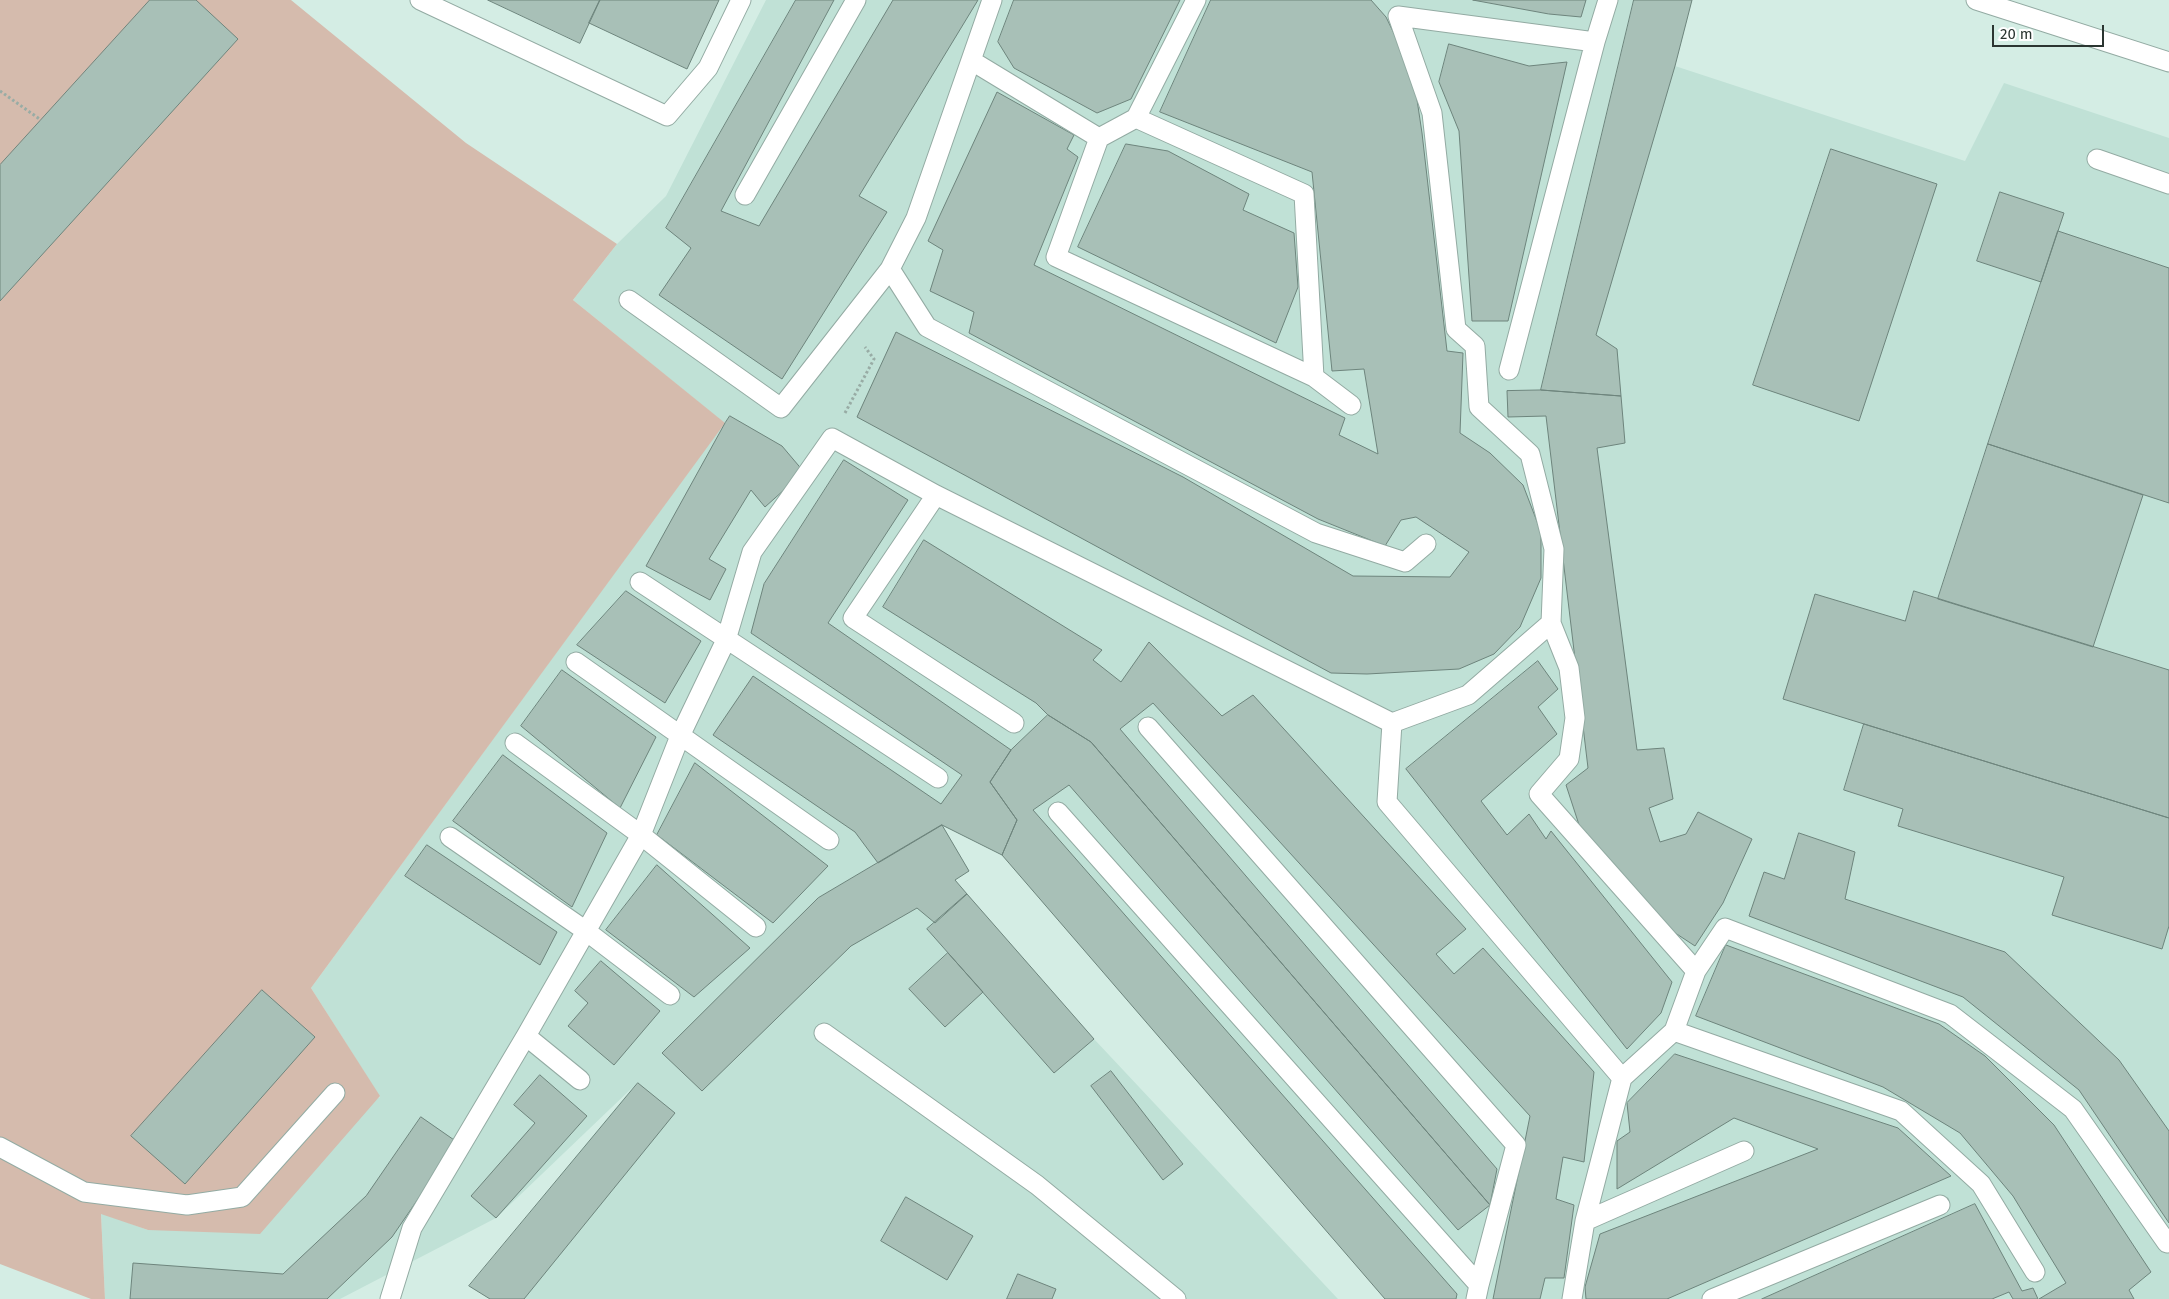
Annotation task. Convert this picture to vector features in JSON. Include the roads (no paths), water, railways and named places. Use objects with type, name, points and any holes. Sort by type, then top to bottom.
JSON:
[{"type":"lane","points":[[420,0],[667,116],[708,68],[741,0]]},
{"type":"lane","points":[[745,195],[856,0]]},
{"type":"lane","points":[[629,300],[781,408],[890,269],[916,218],[992,0]]},
{"type":"lane","points":[[1196,0],[1136,118],[1099,138],[1056,257],[1314,377],[1351,405]]},
{"type":"lane","points":[[1509,370],[1595,42],[1608,0]]},
{"type":"lane","points":[[1976,0],[2169,62]]},
{"type":"lane","points":[[1595,42],[1398,16],[1432,113],[1456,329],[1475,346],[1479,407],[1530,454],[1554,549],[1551,624],[1569,668],[1576,718],[1569,759],[1539,794],[1696,971]]},
{"type":"lane","points":[[972,61],[1099,138]]},
{"type":"lane","points":[[1136,118],[1304,194],[1314,377]]},
{"type":"lane","points":[[2097,159],[2169,184]]},
{"type":"lane","points":[[890,269],[927,327],[1316,532],[1405,562],[1426,544]]},
{"type":"lane","points":[[390,1299],[412,1228],[526,1036],[641,835],[680,736],[726,640],[752,552],[832,438],[936,495],[1392,723],[1468,694],[1551,624]]},
{"type":"lane","points":[[936,495],[854,618],[1014,723]]},
{"type":"lane","points":[[640,582],[938,778]]},
{"type":"lane","points":[[576,662],[829,840]]},
{"type":"lane","points":[[1392,723],[1387,802],[1622,1078]]},
{"type":"lane","points":[[1148,727],[1516,1145],[1477,1292]]},
{"type":"lane","points":[[515,743],[641,835],[756,928]]},
{"type":"lane","points":[[1058,812],[1477,1292]]},
{"type":"lane","points":[[450,837],[586,931],[670,995]]},
{"type":"lane","points":[[1572,1299],[1585,1222],[1622,1078],[1674,1031],[1696,971],[1725,928],[1950,1014],[2073,1109],[2167,1243]]},
{"type":"lane","points":[[1674,1031],[1901,1111],[1981,1184],[2035,1272]]},
{"type":"lane","points":[[824,1033],[1037,1185],[1176,1299]]},
{"type":"lane","points":[[526,1036],[580,1080]]},
{"type":"lane","points":[[0,1146],[84,1192],[187,1205],[242,1197],[335,1093]]},
{"type":"lane","points":[[1585,1222],[1744,1151]]},
{"type":"lane","points":[[1712,1299],[1940,1205]]}]
